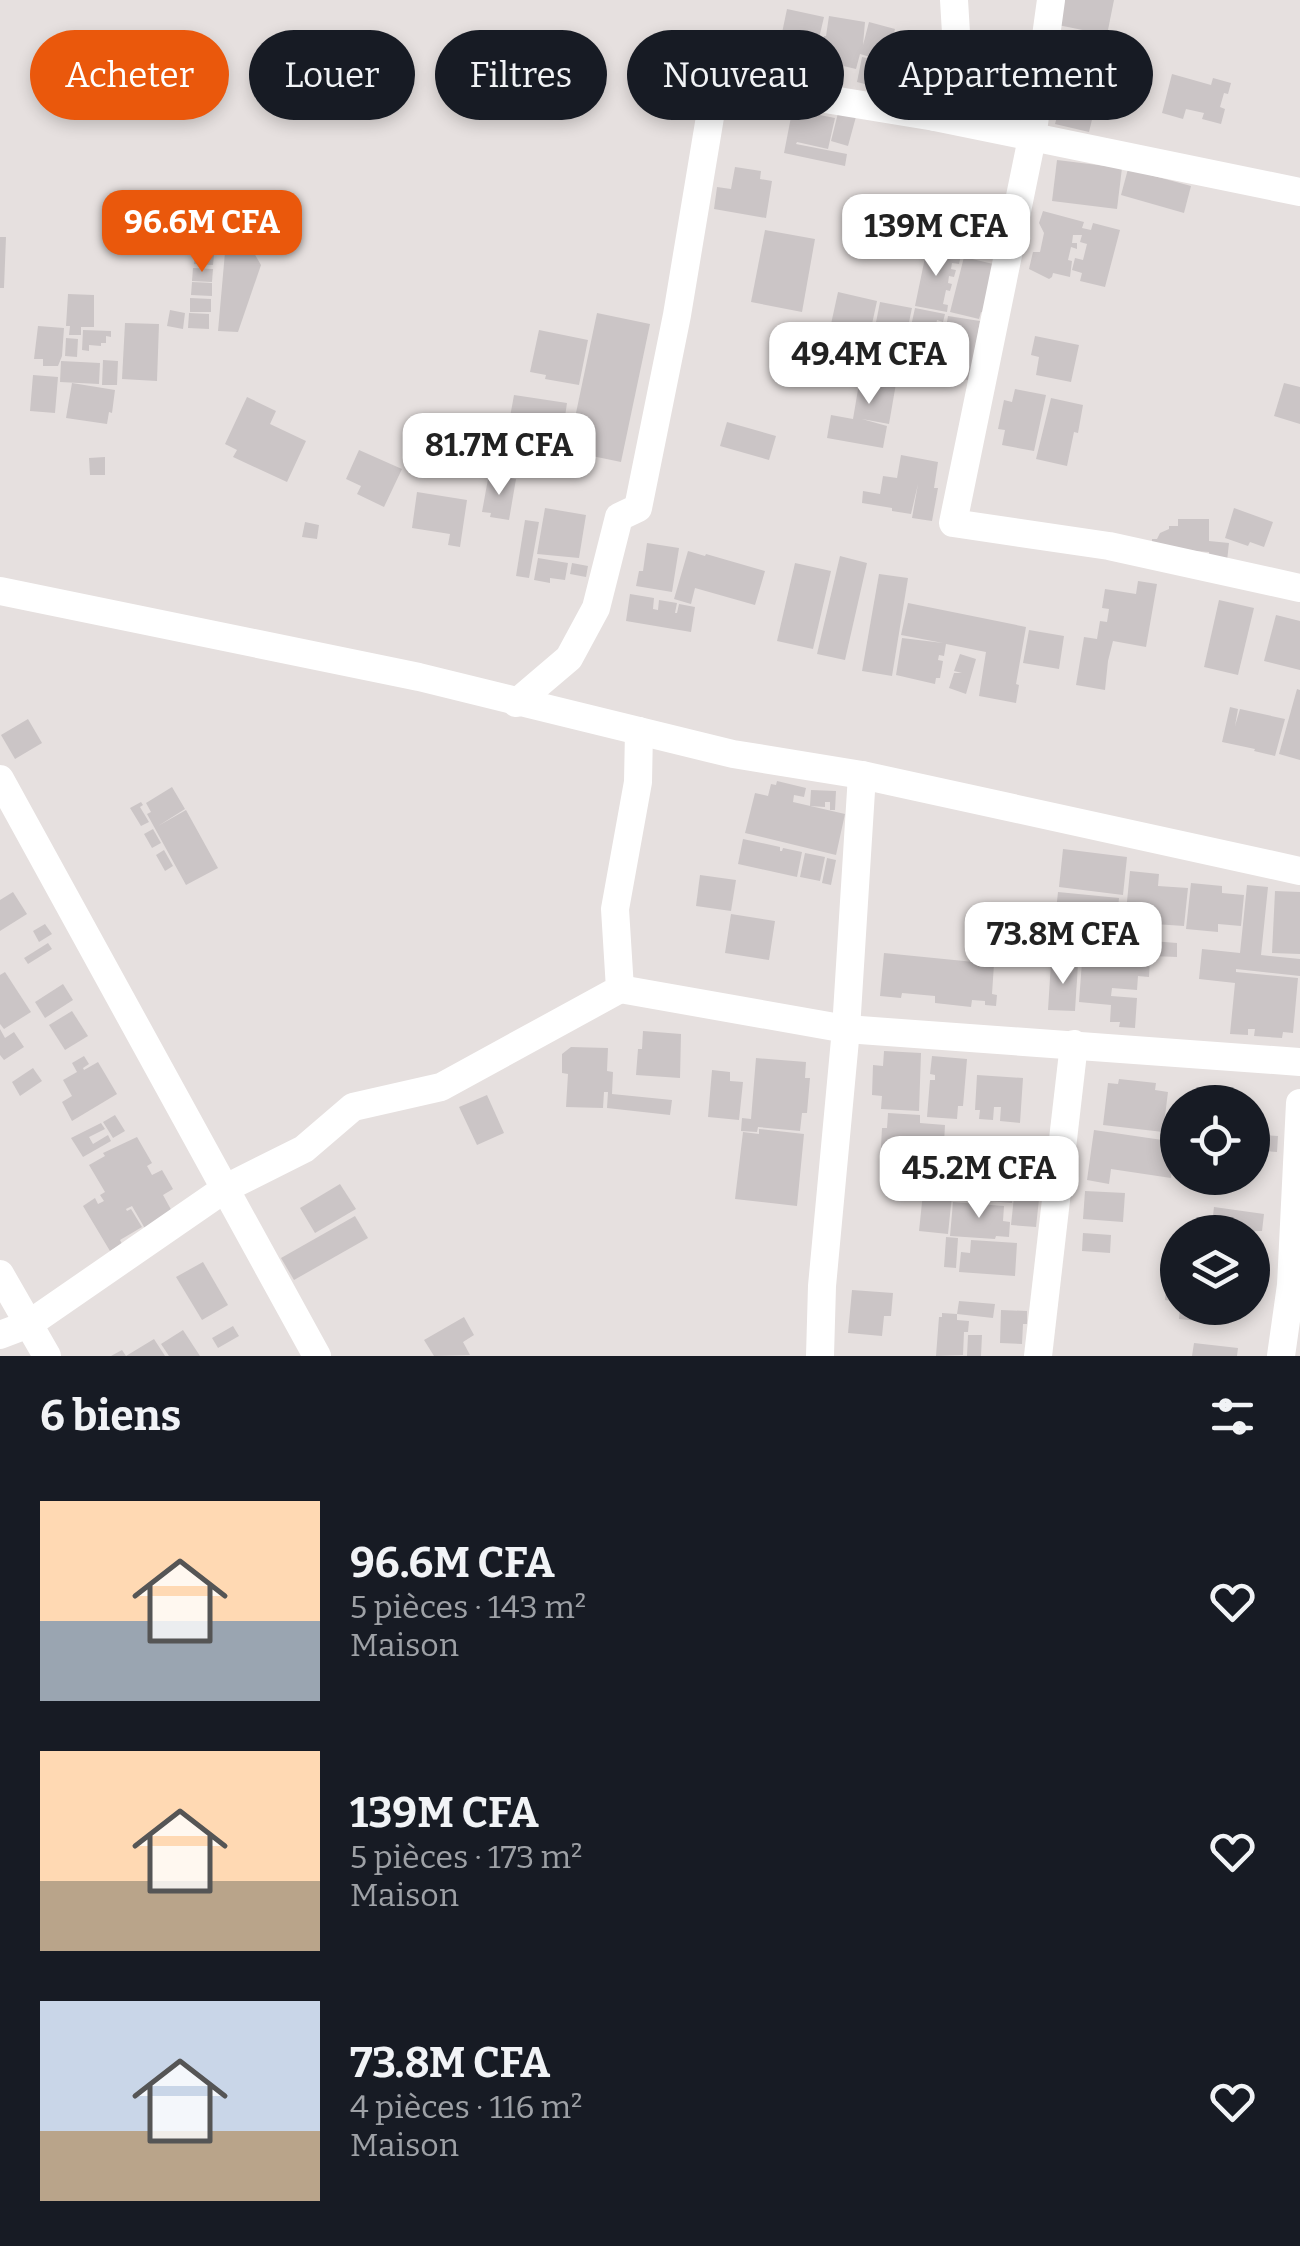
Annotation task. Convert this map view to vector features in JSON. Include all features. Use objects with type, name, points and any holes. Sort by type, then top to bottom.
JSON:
[{"type":"street","points":[[954,0],[956,30]]},
{"type":"street","points":[[1050,0],[1032,138],[953,523],[1109,546],[1300,588]]},
{"type":"street","points":[[516,702],[568,658],[596,608],[619,517],[638,508],[716,81],[864,105]]},
{"type":"street","points":[[949,120],[1300,192]]},
{"type":"street","points":[[0,592],[418,677],[733,754],[862,775],[1300,871]]},
{"type":"street","points":[[620,989],[615,909],[638,782],[640,731]]},
{"type":"street","points":[[820,1356],[822,1286],[846,1030],[862,775]]},
{"type":"street","points":[[0,779],[318,1356]]},
{"type":"street","points":[[0,1335],[29,1324],[226,1188],[304,1149],[354,1107],[441,1087],[620,989],[846,1030],[1300,1062]]},
{"type":"street","points":[[1038,1356],[1074,1044]]},
{"type":"street","points":[[1281,1356],[1296,1285],[1300,1103]]},
{"type":"street","points":[[0,1274],[47,1356]]},
{"type":"building","points":[[1064,0],[1114,0],[1108,30],[1058,25]]},
{"type":"building","points":[[787,9],[824,17],[821,30],[783,30]]},
{"type":"building","points":[[829,16],[865,22],[864,55],[860,54],[856,69],[844,66],[844,30],[827,30]]},
{"type":"building","points":[[869,22],[895,30],[867,30]]},
{"type":"building","points":[[862,57],[864,57],[864,84],[857,82]]},
{"type":"building","points":[[1172,74],[1211,85],[1213,78],[1231,83],[1220,107],[1225,109],[1221,124],[1202,119],[1204,113],[1186,109],[1183,119],[1162,113]]},
{"type":"building","points":[[844,110],[857,113],[848,146],[831,141],[836,120],[844,120]]},
{"type":"building","points":[[790,120],[835,120],[828,149],[796,144],[847,154],[845,166],[784,153]]},
{"type":"building","points":[[1056,120],[1092,120],[1089,132],[1055,124]]},
{"type":"building","points":[[1057,160],[1122,168],[1117,209],[1052,201]]},
{"type":"building","points":[[735,167],[761,171],[760,179],[772,181],[766,218],[714,209],[717,187],[731,189]]},
{"type":"building","points":[[1128,169],[1191,186],[1184,213],[1121,195]]},
{"type":"building","points":[[956,202],[974,206],[968,238],[950,235]]},
{"type":"building","points":[[988,202],[1008,207],[998,254],[968,248],[977,209],[986,211]]},
{"type":"building","points":[[1043,211],[1084,222],[1082,228],[1091,230],[1093,223],[1120,230],[1105,287],[1080,281],[1082,273],[1072,270],[1075,258],[1083,260],[1087,244],[1080,242],[1082,235],[1073,235],[1072,243],[1077,243],[1077,249],[1071,247],[1070,277],[1053,273],[1049,279],[1029,269],[1033,252],[1040,252],[1044,233],[1039,223]]},
{"type":"building","points":[[765,230],[815,239],[802,312],[751,302]]},
{"type":"building","points":[[0,237],[6,237],[4,288],[0,288]]},
{"type":"building","points":[[196,238],[215,239],[214,252],[195,251]]},
{"type":"building","points":[[226,241],[247,241],[261,265],[238,332],[218,331]]},
{"type":"building","points":[[927,248],[961,255],[959,264],[952,263],[951,269],[956,270],[954,277],[949,276],[948,283],[952,284],[950,291],[946,290],[943,304],[948,305],[947,312],[915,306]]},
{"type":"building","points":[[195,254],[214,255],[213,265],[194,264]]},
{"type":"building","points":[[964,257],[993,264],[989,314],[981,312],[979,319],[950,312]]},
{"type":"building","points":[[193,268],[213,269],[212,282],[192,281]]},
{"type":"building","points":[[192,282],[212,283],[212,296],[191,295]]},
{"type":"building","points":[[838,292],[877,301],[865,356],[826,347]]},
{"type":"building","points":[[68,294],[94,295],[94,327],[81,327],[81,335],[69,335],[70,326],[66,326]]},
{"type":"building","points":[[190,298],[211,299],[211,312],[190,312]]},
{"type":"building","points":[[880,302],[912,308],[900,365],[869,358]]},
{"type":"building","points":[[915,308],[945,314],[943,322],[937,320],[937,350],[930,348],[927,363],[935,365],[933,373],[902,367]]},
{"type":"building","points":[[170,310],[185,313],[183,329],[167,326]]},
{"type":"building","points":[[189,313],[209,314],[209,329],[188,328]]},
{"type":"building","points":[[597,313],[650,324],[621,462],[568,451]]},
{"type":"building","points":[[948,316],[980,321],[978,332],[986,333],[976,371],[970,370],[968,380],[938,374]]},
{"type":"building","points":[[125,323],[159,324],[157,381],[122,379]]},
{"type":"building","points":[[38,326],[64,328],[58,366],[43,366],[43,359],[34,359]]},
{"type":"building","points":[[83,330],[111,331],[111,337],[106,336],[106,343],[101,346],[89,345],[89,351],[82,350]]},
{"type":"building","points":[[539,330],[588,340],[579,385],[530,372]]},
{"type":"building","points":[[1035,336],[1079,345],[1071,382],[1036,375],[1039,357],[1031,355]]},
{"type":"building","points":[[66,338],[78,339],[77,357],[65,356]]},
{"type":"building","points":[[103,360],[118,361],[117,385],[102,385]]},
{"type":"building","points":[[863,360],[899,366],[889,424],[862,419],[887,426],[883,448],[827,438],[831,415],[853,419]]},
{"type":"building","points":[[61,361],[100,363],[99,384],[60,382]]},
{"type":"building","points":[[33,375],[58,377],[55,413],[30,411]]},
{"type":"building","points":[[72,383],[115,390],[107,424],[66,418]]},
{"type":"building","points":[[1284,383],[1300,387],[1300,424],[1274,416]]},
{"type":"building","points":[[1015,389],[1046,395],[1034,451],[1002,445],[1005,430],[998,429],[1004,400],[1012,402]]},
{"type":"building","points":[[514,395],[567,403],[562,437],[508,428]]},
{"type":"building","points":[[247,397],[276,411],[270,424],[306,441],[287,482],[233,457],[237,450],[225,444]]},
{"type":"building","points":[[1051,398],[1083,405],[1067,466],[1036,459]]},
{"type":"building","points":[[727,422],[776,436],[769,460],[720,446]]},
{"type":"building","points":[[359,450],[402,469],[384,507],[357,494],[361,486],[346,479]]},
{"type":"building","points":[[901,455],[938,462],[932,521],[912,518],[918,484],[911,514],[862,503],[863,491],[880,494],[883,476],[897,478]]},
{"type":"building","points":[[105,457],[105,475],[90,475],[89,458]]},
{"type":"building","points":[[507,478],[516,479],[509,520],[490,517],[491,513],[482,512],[488,479],[506,482]]},
{"type":"building","points":[[417,492],[467,500],[460,547],[448,545],[450,534],[412,528]]},
{"type":"building","points":[[545,508],[586,515],[579,558],[537,554]]},
{"type":"building","points":[[1234,508],[1273,522],[1264,547],[1225,538]]},
{"type":"building","points":[[1178,519],[1209,519],[1209,541],[1229,543],[1227,561],[1209,558],[1209,552],[1152,548],[1152,539],[1157,539],[1169,526],[1178,526]]},
{"type":"building","points":[[525,520],[539,522],[529,578],[516,576]]},
{"type":"building","points":[[305,522],[319,525],[317,539],[302,537]]},
{"type":"building","points":[[647,543],[679,548],[672,592],[636,586],[639,571],[643,571]]},
{"type":"building","points":[[688,551],[765,571],[755,605],[695,588],[691,604],[674,599]]},
{"type":"building","points":[[840,556],[867,563],[845,660],[817,654]]},
{"type":"building","points":[[538,558],[568,563],[565,580],[534,580]]},
{"type":"building","points":[[572,563],[588,566],[586,577],[570,574]]},
{"type":"building","points":[[795,563],[831,571],[813,649],[777,641]]},
{"type":"building","points":[[879,574],[908,578],[892,676],[862,671]]},
{"type":"building","points":[[1138,581],[1157,584],[1146,647],[1113,641],[1105,690],[1076,685],[1084,637],[1097,639],[1100,621],[1107,622],[1109,609],[1102,608],[1105,589],[1136,594]]},
{"type":"building","points":[[630,594],[654,598],[653,609],[658,610],[659,600],[677,603],[675,613],[679,604],[695,607],[691,632],[626,621]]},
{"type":"building","points":[[1219,600],[1254,608],[1238,675],[1204,667]]},
{"type":"building","points":[[908,603],[1026,627],[1016,703],[979,696],[986,652],[946,644],[944,656],[939,655],[938,660],[943,661],[935,684],[896,675],[902,638],[943,643],[901,635]]},
{"type":"building","points":[[1276,615],[1300,621],[1300,670],[1264,661]]},
{"type":"building","points":[[1029,630],[1064,636],[1059,669],[1023,663]]},
{"type":"building","points":[[960,654],[976,659],[966,694],[949,688],[954,673],[962,673],[954,671]]},
{"type":"building","points":[[1297,689],[1300,690],[1300,760],[1279,754]]},
{"type":"building","points":[[1230,707],[1238,709],[1235,726],[1240,709],[1285,719],[1275,756],[1222,742]]},
{"type":"building","points":[[28,719],[42,743],[15,759],[1,735]]},
{"type":"building","points":[[777,781],[806,788],[804,797],[794,795],[793,802],[845,814],[836,855],[745,833],[755,793],[768,796],[771,784],[776,785]]},
{"type":"building","points":[[172,787],[185,809],[158,826],[186,810],[218,868],[186,885],[147,814],[151,812],[146,803]]},
{"type":"building","points":[[811,790],[836,791],[835,810],[830,810],[830,802],[825,802],[825,807],[810,806]]},
{"type":"building","points":[[141,802],[149,822],[141,826],[130,808]]},
{"type":"building","points":[[153,829],[161,843],[152,848],[144,834]]},
{"type":"building","points":[[743,839],[780,847],[780,851],[783,848],[802,852],[797,877],[738,864]]},
{"type":"building","points":[[1063,849],[1127,857],[1123,895],[1059,887]]},
{"type":"building","points":[[164,850],[173,866],[165,871],[156,855]]},
{"type":"building","points":[[805,853],[825,857],[820,881],[800,877]]},
{"type":"building","points":[[827,858],[836,860],[831,885],[822,883]]},
{"type":"building","points":[[1130,871],[1159,874],[1158,886],[1188,888],[1184,926],[1125,922]]},
{"type":"building","points":[[700,875],[736,880],[731,911],[696,906]]},
{"type":"building","points":[[1191,883],[1222,886],[1222,893],[1244,895],[1241,926],[1218,924],[1218,932],[1186,929]]},
{"type":"building","points":[[1247,885],[1268,887],[1261,955],[1300,959],[1300,976],[1236,969],[1298,978],[1293,1033],[1283,1032],[1282,1038],[1254,1036],[1255,1029],[1248,1029],[1248,1035],[1230,1034],[1235,983],[1199,979],[1202,949],[1240,953]]},
{"type":"building","points":[[1275,891],[1300,892],[1300,954],[1272,953]]},
{"type":"building","points":[[13,892],[27,914],[0,931],[0,900]]},
{"type":"building","points":[[1058,892],[1119,898],[1116,926],[1100,925],[1099,933],[1071,930],[1072,924],[1068,923],[1067,931],[1054,930]]},
{"type":"building","points":[[731,914],[775,921],[769,960],[725,953]]},
{"type":"building","points":[[996,923],[1056,931],[1054,951],[1039,943],[1039,947],[993,945]]},
{"type":"building","points":[[45,924],[52,934],[39,942],[33,931]]},
{"type":"building","points":[[1102,927],[1120,928],[1116,938],[1151,941],[1149,977],[1138,976],[1137,990],[1112,988],[1111,996],[1137,998],[1135,1028],[1110,1022],[1111,1005],[1079,1002],[1084,935],[1102,936]]},
{"type":"building","points":[[1152,941],[1177,943],[1177,957],[1151,956]]},
{"type":"building","points":[[48,943],[52,949],[28,964],[24,958]]},
{"type":"building","points":[[884,953],[994,964],[992,994],[997,995],[996,1006],[972,1000],[971,1007],[935,1003],[935,996],[902,993],[901,998],[880,996]]},
{"type":"building","points":[[1051,962],[1078,964],[1075,1011],[1048,1010]]},
{"type":"building","points":[[5,972],[31,1012],[4,1029],[0,1024],[0,975]]},
{"type":"building","points":[[63,984],[73,1000],[45,1018],[35,1002]]},
{"type":"building","points":[[72,1011],[88,1036],[65,1050],[49,1025]]},
{"type":"building","points":[[0,1029],[5,1038],[14,1032],[24,1047],[4,1060],[0,1055]]},
{"type":"building","points":[[643,1031],[681,1034],[680,1078],[636,1075]]},
{"type":"building","points":[[571,1047],[608,1048],[612,1094],[672,1100],[670,1115],[607,1108],[608,1092],[604,1092],[603,1108],[566,1107],[568,1074],[562,1073],[562,1054]]},
{"type":"building","points":[[884,1051],[921,1053],[919,1111],[881,1109],[882,1096],[872,1095],[873,1065],[883,1066]]},
{"type":"building","points":[[84,1056],[89,1064],[84,1070],[98,1062],[117,1094],[72,1121],[62,1102],[72,1096],[63,1080],[77,1072],[72,1063]]},
{"type":"building","points":[[932,1056],[967,1059],[963,1106],[958,1106],[957,1119],[927,1117],[930,1080],[935,1080],[935,1075],[930,1074]]},
{"type":"building","points":[[756,1058],[806,1062],[805,1078],[810,1078],[807,1113],[802,1113],[800,1131],[758,1127],[757,1132],[741,1131],[742,1118],[751,1119]]},
{"type":"building","points":[[33,1068],[42,1081],[20,1096],[12,1082]]},
{"type":"building","points":[[712,1070],[730,1072],[730,1081],[743,1082],[739,1120],[708,1117]]},
{"type":"building","points":[[977,1075],[1023,1078],[1020,1123],[1000,1121],[1001,1107],[994,1107],[993,1120],[979,1119],[980,1110],[975,1110]]},
{"type":"building","points":[[1119,1079],[1156,1083],[1155,1090],[1160,1091],[1160,1132],[1103,1125],[1108,1083],[1118,1084]]},
{"type":"building","points":[[487,1095],[504,1133],[477,1145],[459,1107]]},
{"type":"building","points":[[888,1113],[920,1115],[920,1123],[945,1125],[943,1162],[909,1160],[909,1167],[880,1165],[882,1128],[887,1128]]},
{"type":"building","points":[[115,1115],[125,1131],[113,1138],[103,1122]]},
{"type":"building","points":[[101,1123],[105,1129],[89,1137],[93,1144],[108,1135],[111,1141],[83,1157],[71,1138]]},
{"type":"building","points":[[759,1129],[804,1134],[797,1206],[735,1199],[743,1132],[759,1134]]},
{"type":"building","points":[[1094,1130],[1160,1140],[1160,1176],[1111,1169],[1109,1184],[1087,1180]]},
{"type":"building","points":[[1270,1135],[1278,1136],[1277,1152],[1270,1151]]},
{"type":"building","points":[[137,1137],[152,1163],[147,1166],[152,1175],[162,1170],[173,1189],[163,1195],[174,1215],[147,1232],[132,1206],[126,1209],[131,1209],[142,1227],[110,1251],[83,1206],[95,1198],[98,1204],[104,1201],[100,1195],[105,1192],[89,1165],[105,1156],[103,1153]]},
{"type":"building","points":[[963,1139],[994,1142],[994,1152],[1001,1152],[1000,1169],[992,1169],[992,1179],[955,1177]]},
{"type":"building","points":[[925,1174],[954,1176],[948,1234],[919,1231]]},
{"type":"building","points":[[956,1179],[1014,1184],[1012,1203],[954,1198]]},
{"type":"building","points":[[340,1184],[356,1209],[315,1233],[300,1208]]},
{"type":"building","points":[[1015,1187],[1040,1190],[1036,1227],[1011,1225]]},
{"type":"building","points":[[1085,1191],[1125,1193],[1123,1222],[1083,1219]]},
{"type":"building","points":[[953,1202],[1004,1206],[1003,1221],[1010,1222],[1009,1237],[950,1236]]},
{"type":"building","points":[[1214,1207],[1264,1214],[1264,1215],[1213,1215]]},
{"type":"building","points":[[355,1216],[368,1238],[294,1280],[281,1258]]},
{"type":"building","points":[[1083,1233],[1111,1235],[1110,1253],[1082,1251]]},
{"type":"building","points":[[946,1237],[958,1238],[956,1268],[944,1267]]},
{"type":"building","points":[[971,1240],[1017,1243],[1015,1276],[959,1272],[961,1252],[970,1253]]},
{"type":"building","points":[[203,1262],[228,1305],[202,1320],[176,1277]]},
{"type":"building","points":[[852,1290],[893,1293],[891,1316],[884,1316],[882,1336],[848,1333]]},
{"type":"building","points":[[959,1301],[995,1304],[993,1318],[957,1314]]},
{"type":"building","points":[[1001,1310],[1027,1311],[1022,1344],[1000,1343]]},
{"type":"building","points":[[942,1313],[957,1314],[957,1320],[969,1321],[968,1332],[964,1332],[963,1355],[936,1356]]},
{"type":"building","points":[[464,1317],[474,1335],[463,1342],[470,1355],[434,1356],[424,1340]]},
{"type":"building","points":[[233,1326],[239,1336],[218,1348],[212,1338]]},
{"type":"building","points":[[183,1330],[200,1356],[169,1356],[161,1344]]},
{"type":"building","points":[[968,1335],[982,1335],[981,1356],[967,1356]]},
{"type":"building","points":[[154,1339],[165,1356],[126,1356]]},
{"type":"building","points":[[1194,1343],[1238,1348],[1237,1356],[1192,1356]]}]
